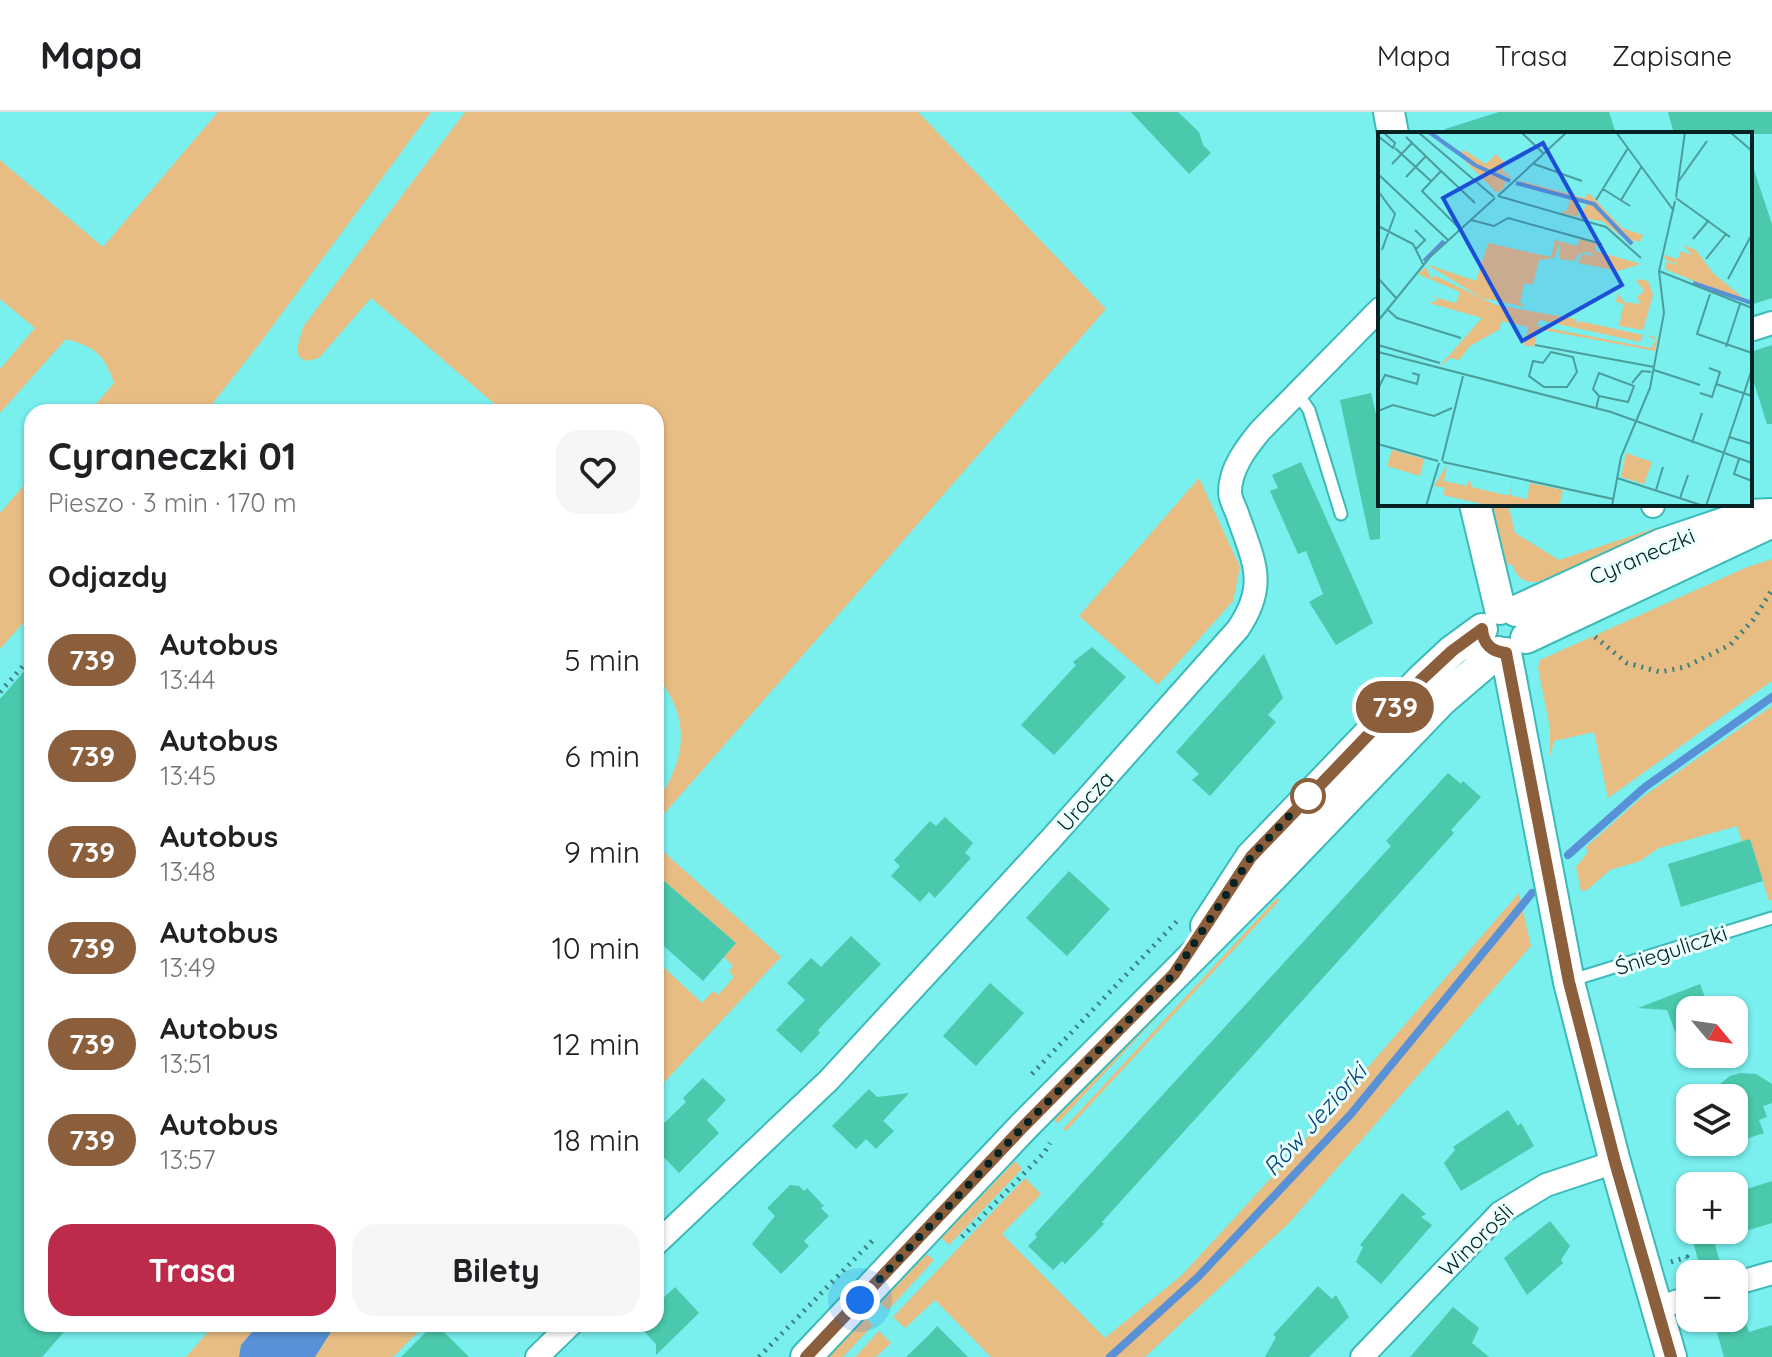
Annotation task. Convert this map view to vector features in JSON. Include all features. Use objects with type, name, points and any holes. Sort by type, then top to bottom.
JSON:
[{"type":"street","points":[[1389,112],[1393,132]]},
{"type":"street","name":"Urocza","points":[[664,1236],[829,1080],[1238,629],[1251,610],[1258,573],[1230,494],[1236,466],[1260,431],[1378,311]]},
{"type":"street","points":[[1752,329],[1772,323]]},
{"type":"street","points":[[1475,506],[1505,632],[1515,702],[1569,982],[1615,1162],[1671,1357]]},
{"type":"street","name":"Cyraneczki","points":[[806,1357],[1023,1127],[1318,829],[1505,632],[1662,544],[1748,515],[1772,514]]},
{"type":"street","name":"Cyraneczki","points":[[1174,974],[1251,857],[1452,651],[1755,532],[1772,521]]},
{"type":"street","points":[[1455,687],[1471,681],[1487,682],[1503,689],[1515,702]]},
{"type":"street","points":[[1306,799],[1305,819],[1318,829]]},
{"type":"street","name":"Winorośli","points":[[1362,1357],[1500,1213],[1546,1185],[1615,1162]]},
{"type":"street","points":[[1748,1280],[1772,1273]]},
{"type":"street","points":[[1658,1308],[1676,1302]]},
{"type":"street","points":[[537,1357],[563,1332]]},
{"type":"lane","points":[[1297,393],[1309,410],[1341,514]]},
{"type":"lane","name":"Śnieguliczki","points":[[1569,982],[1772,918]]},
{"type":"path","points":[[1588,631],[1627,663],[1660,672],[1685,667],[1730,645],[1753,620],[1772,590]]},
{"type":"path","points":[[0,692],[24,665]]},
{"type":"path","points":[[1025,1081],[1179,918]]},
{"type":"path","points":[[759,1357],[875,1238]]},
{"type":"path","points":[[1663,1264],[1676,1260]]},
{"type":"shaded area","points":[[218,112],[431,112],[212,404],[96,404],[114,383],[106,365],[91,349],[66,339],[0,413],[0,369],[35,328],[0,299],[0,160],[103,247]]},
{"type":"shaded area","points":[[465,112],[918,112],[1106,309],[664,814],[664,790],[678,757],[681,732],[676,709],[664,686],[664,404],[495,404],[371,298],[319,358],[306,361],[299,357],[297,348],[303,327]]},
{"type":"shaded area","points":[[1199,478],[1240,567],[1233,601],[1158,685],[1079,616]]},
{"type":"shaded area","points":[[24,485],[24,622],[0,649],[0,513]]},
{"type":"shaded area","points":[[1492,506],[1508,506],[1515,533],[1559,560],[1658,527],[1545,580],[1529,582],[1520,578],[1512,564],[1507,565]]},
{"type":"shaded area","points":[[1772,559],[1772,681],[1608,798],[1594,732],[1554,741],[1550,757],[1550,728],[1538,668],[1540,660],[1745,568]]},
{"type":"shaded area","points":[[1772,706],[1772,900],[1769,901],[1750,839],[1742,842],[1737,826],[1659,848],[1640,861],[1610,870],[1587,890],[1581,891],[1576,867],[1588,852],[1586,847],[1641,798]]},
{"type":"shaded area","points":[[664,852],[781,957],[664,1082],[664,967],[702,1003],[713,991],[718,995],[734,977],[729,971],[733,966],[724,957],[736,943],[664,881]]},
{"type":"shaded area","points":[[1519,893],[1531,946],[1289,1223],[1145,1357],[991,1357],[935,1300],[905,1328],[893,1317],[1025,1178],[1041,1194],[1002,1234],[1105,1338],[1182,1275],[1284,1164]]},
{"type":"shaded area","points":[[1266,896],[1267,899],[1058,1123],[1054,1120]]},
{"type":"shaded area","points":[[1277,898],[1279,901],[1066,1131],[1063,1129]]},
{"type":"shaded area","points":[[1015,1161],[1022,1169],[949,1245],[941,1238]]},
{"type":"shaded area","points":[[927,1254],[934,1260],[888,1310],[880,1303]]},
{"type":"shaded area","points":[[865,1318],[873,1325],[843,1357],[828,1357]]},
{"type":"shaded area","points":[[879,1331],[891,1343],[876,1357],[855,1357]]},
{"type":"shaded area","points":[[208,1332],[252,1332],[241,1345],[239,1357],[186,1357]]},
{"type":"shaded area","points":[[331,1332],[418,1332],[393,1357],[315,1357]]},
{"type":"water","points":[[252,1332],[331,1332],[315,1357],[239,1357],[241,1345]]},
{"type":"building","points":[[1131,112],[1178,112],[1199,132],[1203,145],[1211,153],[1189,174]]},
{"type":"building","points":[[1499,112],[1609,112],[1615,132],[1446,132],[1445,129]]},
{"type":"building","points":[[1668,112],[1772,112],[1772,134],[1673,132]]},
{"type":"building","points":[[1752,170],[1772,224],[1772,298],[1752,304]]},
{"type":"building","points":[[1772,345],[1772,424],[1767,424],[1752,376],[1752,351]]},
{"type":"building","points":[[1371,393],[1378,423],[1380,539],[1370,540],[1340,400]]},
{"type":"building","points":[[1301,462],[1373,623],[1336,645],[1309,602],[1323,594],[1306,551],[1298,554],[1270,491],[1278,488],[1272,475]]},
{"type":"building","points":[[1092,647],[1126,677],[1054,755],[1021,725],[1076,665],[1073,662]]},
{"type":"building","points":[[1264,654],[1283,698],[1268,715],[1276,722],[1210,796],[1192,780],[1199,774],[1176,752]]},
{"type":"building","points":[[24,671],[24,1332],[64,1332],[42,1357],[0,1357],[0,699]]},
{"type":"building","points":[[1448,773],[1481,797],[1451,830],[1454,833],[1102,1222],[1104,1224],[1065,1264],[1062,1261],[1053,1270],[1028,1246],[1037,1237],[1035,1234],[1391,846],[1386,841]]},
{"type":"building","points":[[945,817],[973,843],[965,853],[971,858],[935,898],[929,892],[920,902],[891,876],[900,866],[894,860],[930,821],[936,826]]},
{"type":"building","points":[[1750,839],[1763,881],[1681,907],[1668,864]]},
{"type":"building","points":[[1069,871],[1110,909],[1067,956],[1026,918]]},
{"type":"building","points":[[664,881],[736,943],[703,981],[664,946]]},
{"type":"building","points":[[851,936],[881,964],[818,1030],[820,1033],[801,1053],[776,1030],[805,1000],[787,983],[811,958],[821,967]]},
{"type":"building","points":[[990,983],[1024,1013],[976,1066],[943,1036]]},
{"type":"building","points":[[1700,984],[1705,996],[1676,996],[1676,1034],[1667,1010],[1638,1008]]},
{"type":"building","points":[[1756,1074],[1772,1084],[1772,1103],[1763,1106],[1767,1117],[1759,1120],[1764,1133],[1748,1138],[1748,1084],[1720,1084],[1730,1076]]},
{"type":"building","points":[[703,1078],[726,1100],[707,1120],[719,1133],[679,1173],[664,1157],[664,1123],[686,1102],[683,1098]]},
{"type":"building","points":[[869,1089],[877,1097],[909,1093],[883,1121],[894,1131],[876,1149],[866,1139],[856,1149],[832,1126]]},
{"type":"building","points":[[1508,1110],[1518,1126],[1521,1123],[1534,1146],[1461,1191],[1444,1163],[1455,1150],[1453,1147]]},
{"type":"building","points":[[1772,1181],[1772,1223],[1748,1230],[1748,1189]]},
{"type":"building","points":[[790,1185],[799,1186],[804,1191],[807,1188],[829,1216],[804,1241],[809,1246],[781,1274],[752,1244],[775,1216],[767,1208]]},
{"type":"building","points":[[1402,1193],[1426,1214],[1421,1217],[1432,1225],[1381,1284],[1356,1262],[1363,1247],[1360,1245]]},
{"type":"building","points":[[1550,1221],[1570,1246],[1561,1260],[1563,1263],[1527,1295],[1504,1258]]},
{"type":"building","points":[[1694,1244],[1715,1244],[1719,1260],[1698,1260]]},
{"type":"building","points":[[1318,1286],[1332,1299],[1336,1295],[1349,1317],[1309,1357],[1265,1357],[1276,1337],[1273,1335]]},
{"type":"building","points":[[675,1287],[699,1313],[656,1355],[656,1344],[645,1332],[664,1332],[664,1297]]},
{"type":"building","points":[[1453,1307],[1479,1328],[1472,1343],[1489,1357],[1410,1357]]},
{"type":"building","points":[[1772,1325],[1772,1357],[1724,1357],[1717,1332],[1748,1332],[1748,1329],[1749,1332]]},
{"type":"building","points":[[937,1326],[968,1357],[906,1357],[928,1336]]},
{"type":"building","points":[[426,1332],[444,1332],[469,1357],[401,1357]]},
{"type":"waterway","name":"Rów Jeziorki","points":[[1568,855],[1645,787],[1772,697]]},
{"type":"waterway","name":"Rów Jeziorki","points":[[1110,1357],[1198,1277],[1351,1114],[1532,893]]},
{"type":"bus line","name":"739","points":[[806,1357],[1023,1127],[1174,974],[1251,857],[1421,680],[1482,629],[1489,647],[1506,653],[1569,982],[1615,1162],[1671,1357]]},
{"type":"route","points":[[860,1300],[1023,1127],[1174,974],[1251,857],[1308,796]]}]
